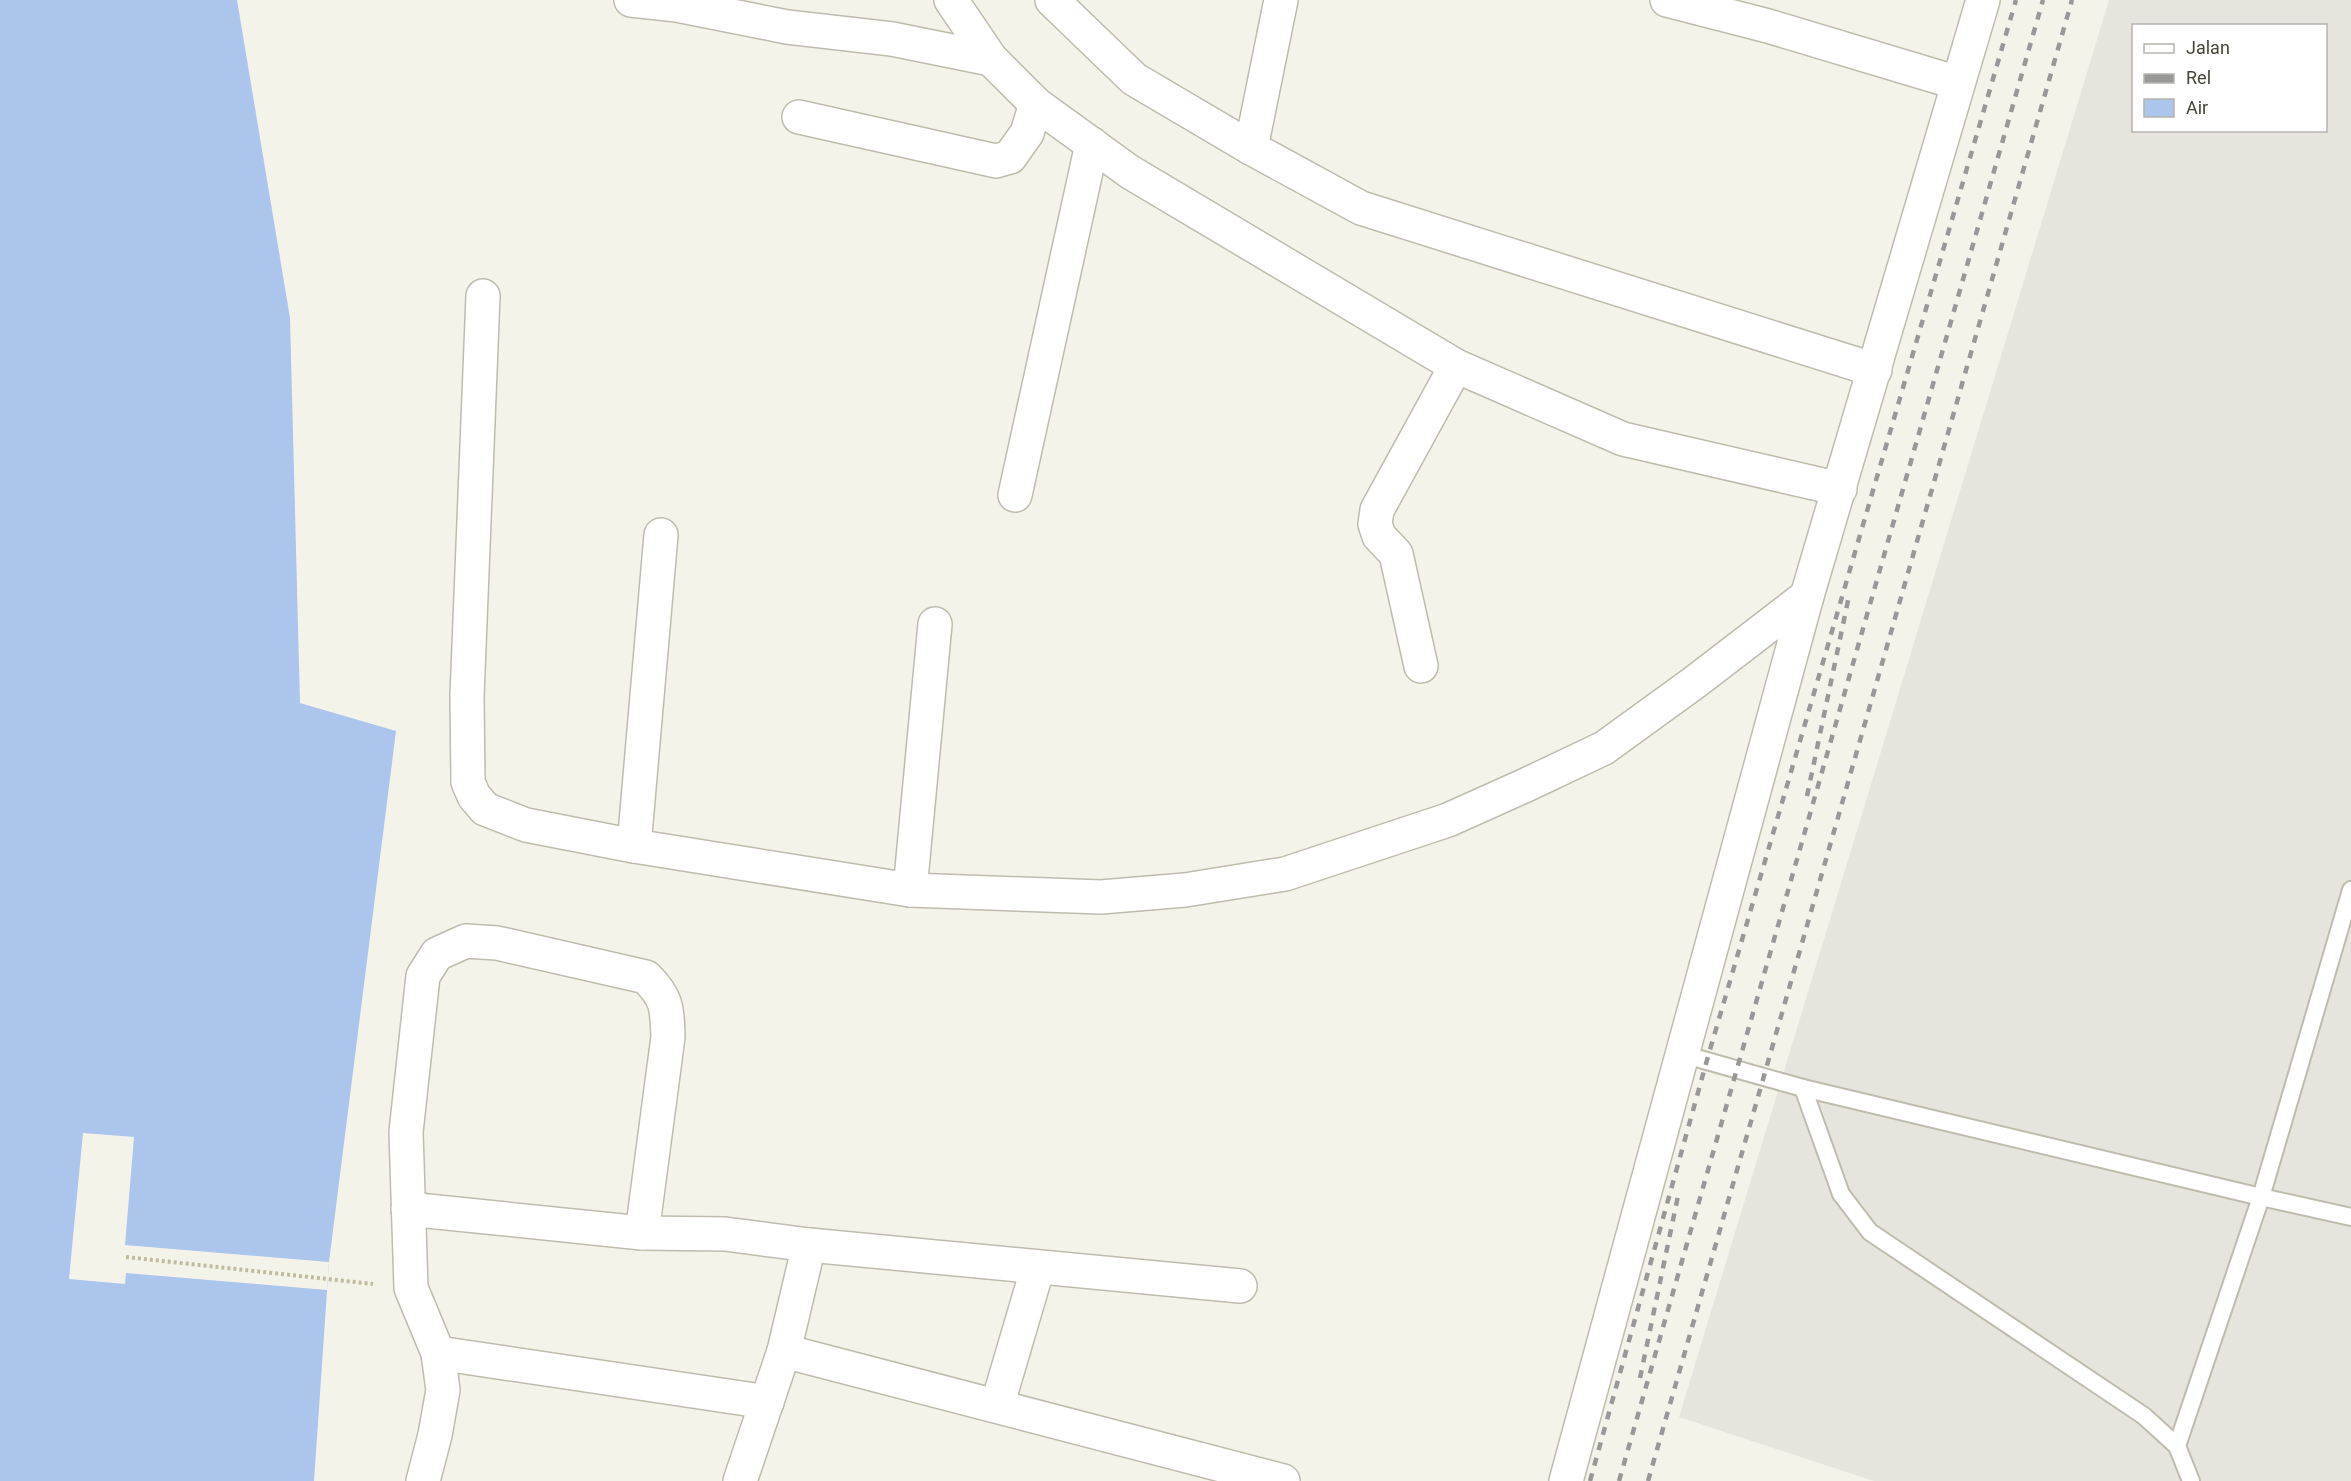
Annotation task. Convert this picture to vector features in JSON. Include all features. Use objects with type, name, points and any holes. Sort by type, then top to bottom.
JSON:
[{"type":"street","points":[[631,0],[677,5],[787,27],[892,39],[991,59]]},
{"type":"street","points":[[951,0],[991,59],[1036,104],[1130,172],[1456,366],[1623,439],[1840,489]]},
{"type":"street","points":[[1053,0],[1134,78],[1251,148],[1361,208],[1875,370]]},
{"type":"street","points":[[1251,148],[1281,0]]},
{"type":"street","points":[[1667,0],[1768,26],[1958,83]]},
{"type":"street","points":[[1566,1481],[1807,596],[1983,0]]},
{"type":"street","points":[[799,117],[996,161],[1010,157],[1027,133],[1036,104]]},
{"type":"street","points":[[1015,495],[1092,144]]},
{"type":"street","points":[[483,296],[467,696],[468,782],[474,796],[485,809],[526,825],[634,846],[910,890],[1101,897],[1185,891],[1285,874],[1448,820],[1526,786],[1604,748],[1807,596]]},
{"type":"street","points":[[1420,666],[1396,554],[1379,536],[1375,524],[1377,510],[1456,366]]},
{"type":"street","points":[[634,846],[661,534]]},
{"type":"street","points":[[910,890],[935,624]]},
{"type":"street","points":[[423,1481],[435,1435],[443,1390],[438,1353],[411,1288],[406,1132],[423,976],[437,954],[466,941],[486,942],[646,977],[660,992],[668,1012],[668,1037],[642,1233]]},
{"type":"street","points":[[408,1209],[642,1233],[725,1234],[809,1245],[1240,1286]]},
{"type":"street","points":[[740,1481],[784,1351],[809,1245]]},
{"type":"street","points":[[997,1406],[1038,1267]]},
{"type":"street","points":[[784,1351],[1283,1481]]},
{"type":"street","points":[[438,1353],[767,1402]]},
{"type":"lane","points":[[2177,1446],[2261,1197],[2351,890]]},
{"type":"lane","points":[[1682,1054],[1803,1088],[2351,1217]]},
{"type":"lane","points":[[1803,1088],[1841,1194],[1870,1232],[2144,1416],[2177,1446],[2191,1481]]},
{"type":"path","points":[[126,1257],[411,1288]]},
{"type":"shaded area","points":[[2109,0],[2351,0],[2351,1481],[1874,1481],[1679,1417]]},
{"type":"water","points":[[0,0],[237,0],[290,318],[300,703],[396,731],[329,1262],[314,1481],[0,1481]]},
{"type":"pier","points":[[83,1133],[134,1137],[125,1245],[329,1262],[327,1290],[126,1273],[125,1284],[69,1279]]},
{"type":"railway","points":[[1590,1481],[1707,1060],[2016,0]]},
{"type":"railway","points":[[1619,1481],[2043,0]]},
{"type":"railway","points":[[1648,1481],[2072,0]]},
{"type":"railway","points":[[1807,796],[1849,596]]},
{"type":"railway","points":[[1640,1378],[1678,1196]]}]
